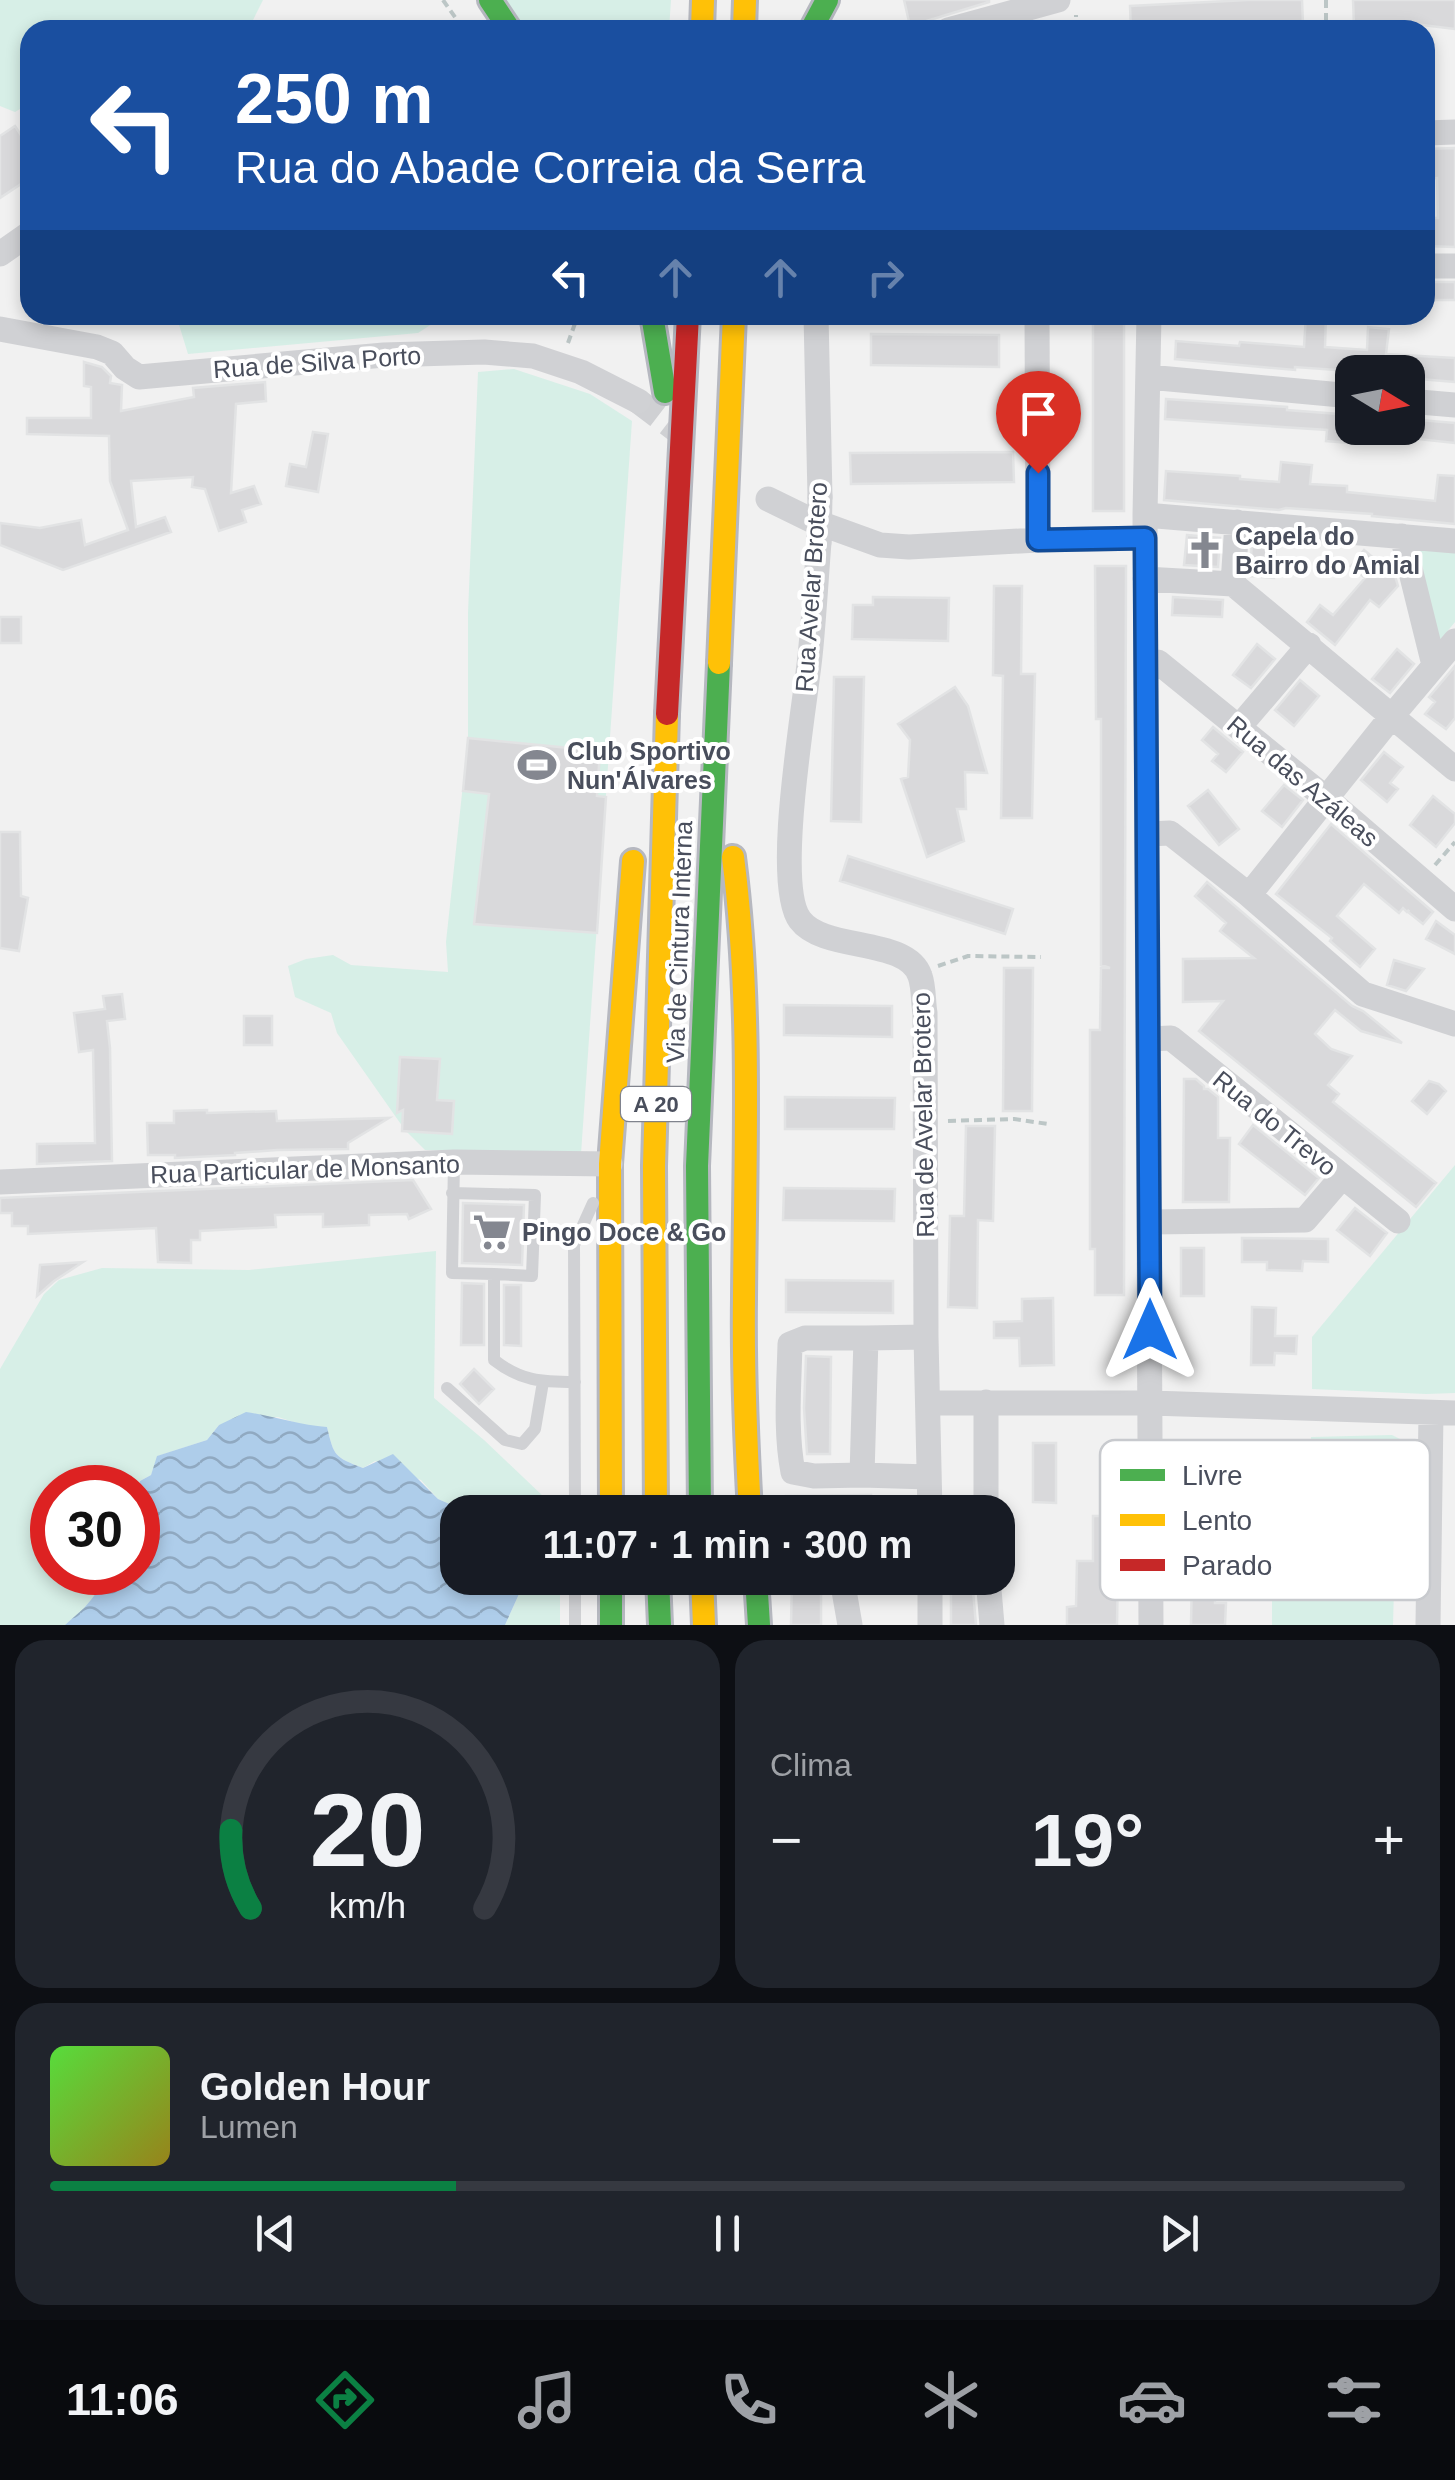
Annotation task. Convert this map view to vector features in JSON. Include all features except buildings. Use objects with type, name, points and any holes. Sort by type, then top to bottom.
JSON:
[{"type":"highway","points":[[654,325],[681,474]]},
{"type":"highway","name":"Via de Cintura Interna","points":[[656,1495],[654,1166],[668,696],[688,325]]},
{"type":"highway","name":"Via de Cintura Interna","points":[[700,1495],[697,1166],[734,325]]},
{"type":"highway","points":[[644,729],[668,696]]},
{"type":"highway","points":[[716,726],[743,946],[749,1495]]},
{"type":"highway","points":[[611,1495],[610,1164],[635,841]]},
{"type":"highway","points":[[611,1595],[612,1625]]},
{"type":"highway","points":[[659,1595],[660,1625]]},
{"type":"highway","points":[[703,1595],[704,1625]]},
{"type":"highway","points":[[757,1595],[759,1625]]},
{"type":"street","points":[[1001,20],[1043,12]]},
{"type":"street","name":"Rua Avelar Brotero","points":[[790,858],[819,542],[816,325]]},
{"type":"street","points":[[1037,325],[1038,540]]},
{"type":"street","points":[[1149,325],[1145,579],[1151,1440]]},
{"type":"street","name":"Rua de Silva Porto","points":[[0,329],[96,348],[112,354],[138,377],[384,355],[484,352],[533,356],[581,372],[638,401]]},
{"type":"street","points":[[1148,377],[1335,394]]},
{"type":"street","points":[[1425,402],[1455,405]]},
{"type":"street","points":[[768,499],[811,520],[880,544],[909,548],[1038,540],[1145,526],[1237,522],[1455,540]]},
{"type":"street","points":[[1233,584],[1237,522]]},
{"type":"street","points":[[1402,536],[1434,665]]},
{"type":"street","points":[[1145,579],[1233,584],[1455,769]]},
{"type":"street","points":[[1250,895],[1455,641]]},
{"type":"street","points":[[1238,728],[1308,646]]},
{"type":"street","name":"Rua das Azáleas","points":[[1146,662],[1158,662],[1455,909]]},
{"type":"street","points":[[1148,834],[1170,833],[1250,895],[1364,994],[1455,1024]]},
{"type":"street","name":"Rua de Avelar Brotero","points":[[790,858],[792,902],[800,922],[819,934],[903,957],[920,973],[925,1014],[930,1495]]},
{"type":"street","name":"Rua do Trevo","points":[[1148,1039],[1172,1038],[1398,1221]]},
{"type":"street","name":"Rua Particular de Monsanto","points":[[0,1182],[454,1162],[610,1164]]},
{"type":"street","points":[[1150,1222],[1306,1220],[1342,1177]]},
{"type":"street","points":[[926,1337],[805,1338],[790,1344],[789,1451],[793,1472],[814,1476],[930,1477]]},
{"type":"street","points":[[862,1475],[866,1338]]},
{"type":"street","points":[[986,1402],[986,1495]]},
{"type":"street","points":[[929,1403],[1151,1403],[1443,1413],[1430,1597]]},
{"type":"street","points":[[845,1595],[850,1625]]},
{"type":"street","points":[[930,1595],[930,1625]]},
{"type":"street","points":[[989,1595],[992,1625]]},
{"type":"street","points":[[1152,1600],[1152,1625]]},
{"type":"street","points":[[1428,1625],[1430,1600]]},
{"type":"lane","points":[[452,1193],[535,1194],[532,1276],[494,1274],[452,1279],[452,1193],[454,1162]]},
{"type":"lane","points":[[575,1495],[574,1245],[610,1164]]},
{"type":"lane","points":[[494,1274],[494,1360],[512,1374],[542,1382],[575,1382]]},
{"type":"lane","points":[[448,1388],[505,1440],[522,1444],[536,1429],[542,1382]]},
{"type":"lane","points":[[575,1595],[576,1625]]},
{"type":"path","points":[[562,366],[575,325]]},
{"type":"path","points":[[920,973],[968,956],[1042,957]]},
{"type":"path","points":[[925,1122],[1014,1120],[1048,1124]]},
{"type":"green space","points":[[0,0],[263,0],[253,20],[20,20],[20,109],[15,112],[0,106]]},
{"type":"green space","points":[[506,0],[671,0],[670,20],[519,20]]},
{"type":"green space","points":[[179,325],[430,325],[418,333],[188,354]]},
{"type":"green space","name":"Club Sportivo Nun'Álvares","points":[[514,369],[590,394],[632,421],[581,1154],[425,1150],[405,1130],[337,1033],[331,1013],[295,997],[288,966],[333,955],[351,965],[448,972],[446,942],[468,738],[468,613],[478,372]]},
{"type":"green space","points":[[1415,548],[1455,551],[1455,622],[1437,644]]},
{"type":"green space","points":[[1455,1165],[1455,1393],[1312,1389],[1312,1337]]},
{"type":"green space","points":[[436,1251],[434,1398],[542,1495],[440,1495],[440,1500],[421,1480],[375,1461],[363,1468],[341,1458],[334,1450],[327,1427],[306,1426],[278,1417],[219,1425],[207,1440],[158,1456],[155,1465],[30,1465],[30,1595],[95,1595],[65,1625],[0,1625],[0,1369],[44,1294],[59,1280],[102,1268],[249,1270]]},
{"type":"green space","points":[[1392,1435],[1401,1440],[1311,1440]]},
{"type":"green space","points":[[519,1595],[560,1595],[560,1625],[505,1625]]},
{"type":"green space","points":[[1272,1600],[1394,1600],[1393,1625],[1272,1625]]},
{"type":"water","points":[[246,1412],[327,1427],[337,1454],[363,1468],[393,1454],[440,1500],[440,1595],[519,1595],[505,1625],[65,1625],[95,1595],[160,1595],[160,1465],[154,1465],[157,1456],[207,1440],[219,1425]]},
{"type":"tunnel","points":[[638,401],[684,436]]},
{"type":"traffic: fast","points":[[490,0],[503,20]]},
{"type":"traffic: fast","points":[[816,20],[827,0]]},
{"type":"traffic: fast","points":[[654,325],[665,392]]},
{"type":"traffic: fast","points":[[700,1495],[697,1166],[719,663]]},
{"type":"traffic: fast","points":[[611,1595],[611,1625]]},
{"type":"traffic: fast","points":[[659,1595],[660,1625]]},
{"type":"traffic: fast","points":[[757,1595],[759,1625]]},
{"type":"traffic: slow","points":[[702,20],[703,0]]},
{"type":"traffic: slow","points":[[744,20],[745,0]]},
{"type":"traffic: slow","points":[[719,663],[734,325]]},
{"type":"traffic: slow","points":[[656,1495],[654,1166],[667,714]]},
{"type":"traffic: slow","points":[[733,857],[745,1022],[744,1352],[749,1495]]},
{"type":"traffic: slow","points":[[611,1495],[610,1164],[633,861]]},
{"type":"traffic: slow","points":[[703,1595],[704,1625]]},
{"type":"traffic: jam","points":[[667,714],[687,325]]},
{"type":"place","name":"Capela do Bairro do Amial","points":[[1205,550]]},
{"type":"place","name":"Club Sportivo Nun'Álvares","points":[[537,765]]},
{"type":"place","name":"Pingo Doce & Go","points":[[492,1232]]},
{"type":"route","points":[[1038,473],[1038,540],[1145,538],[1150,1330]]}]
